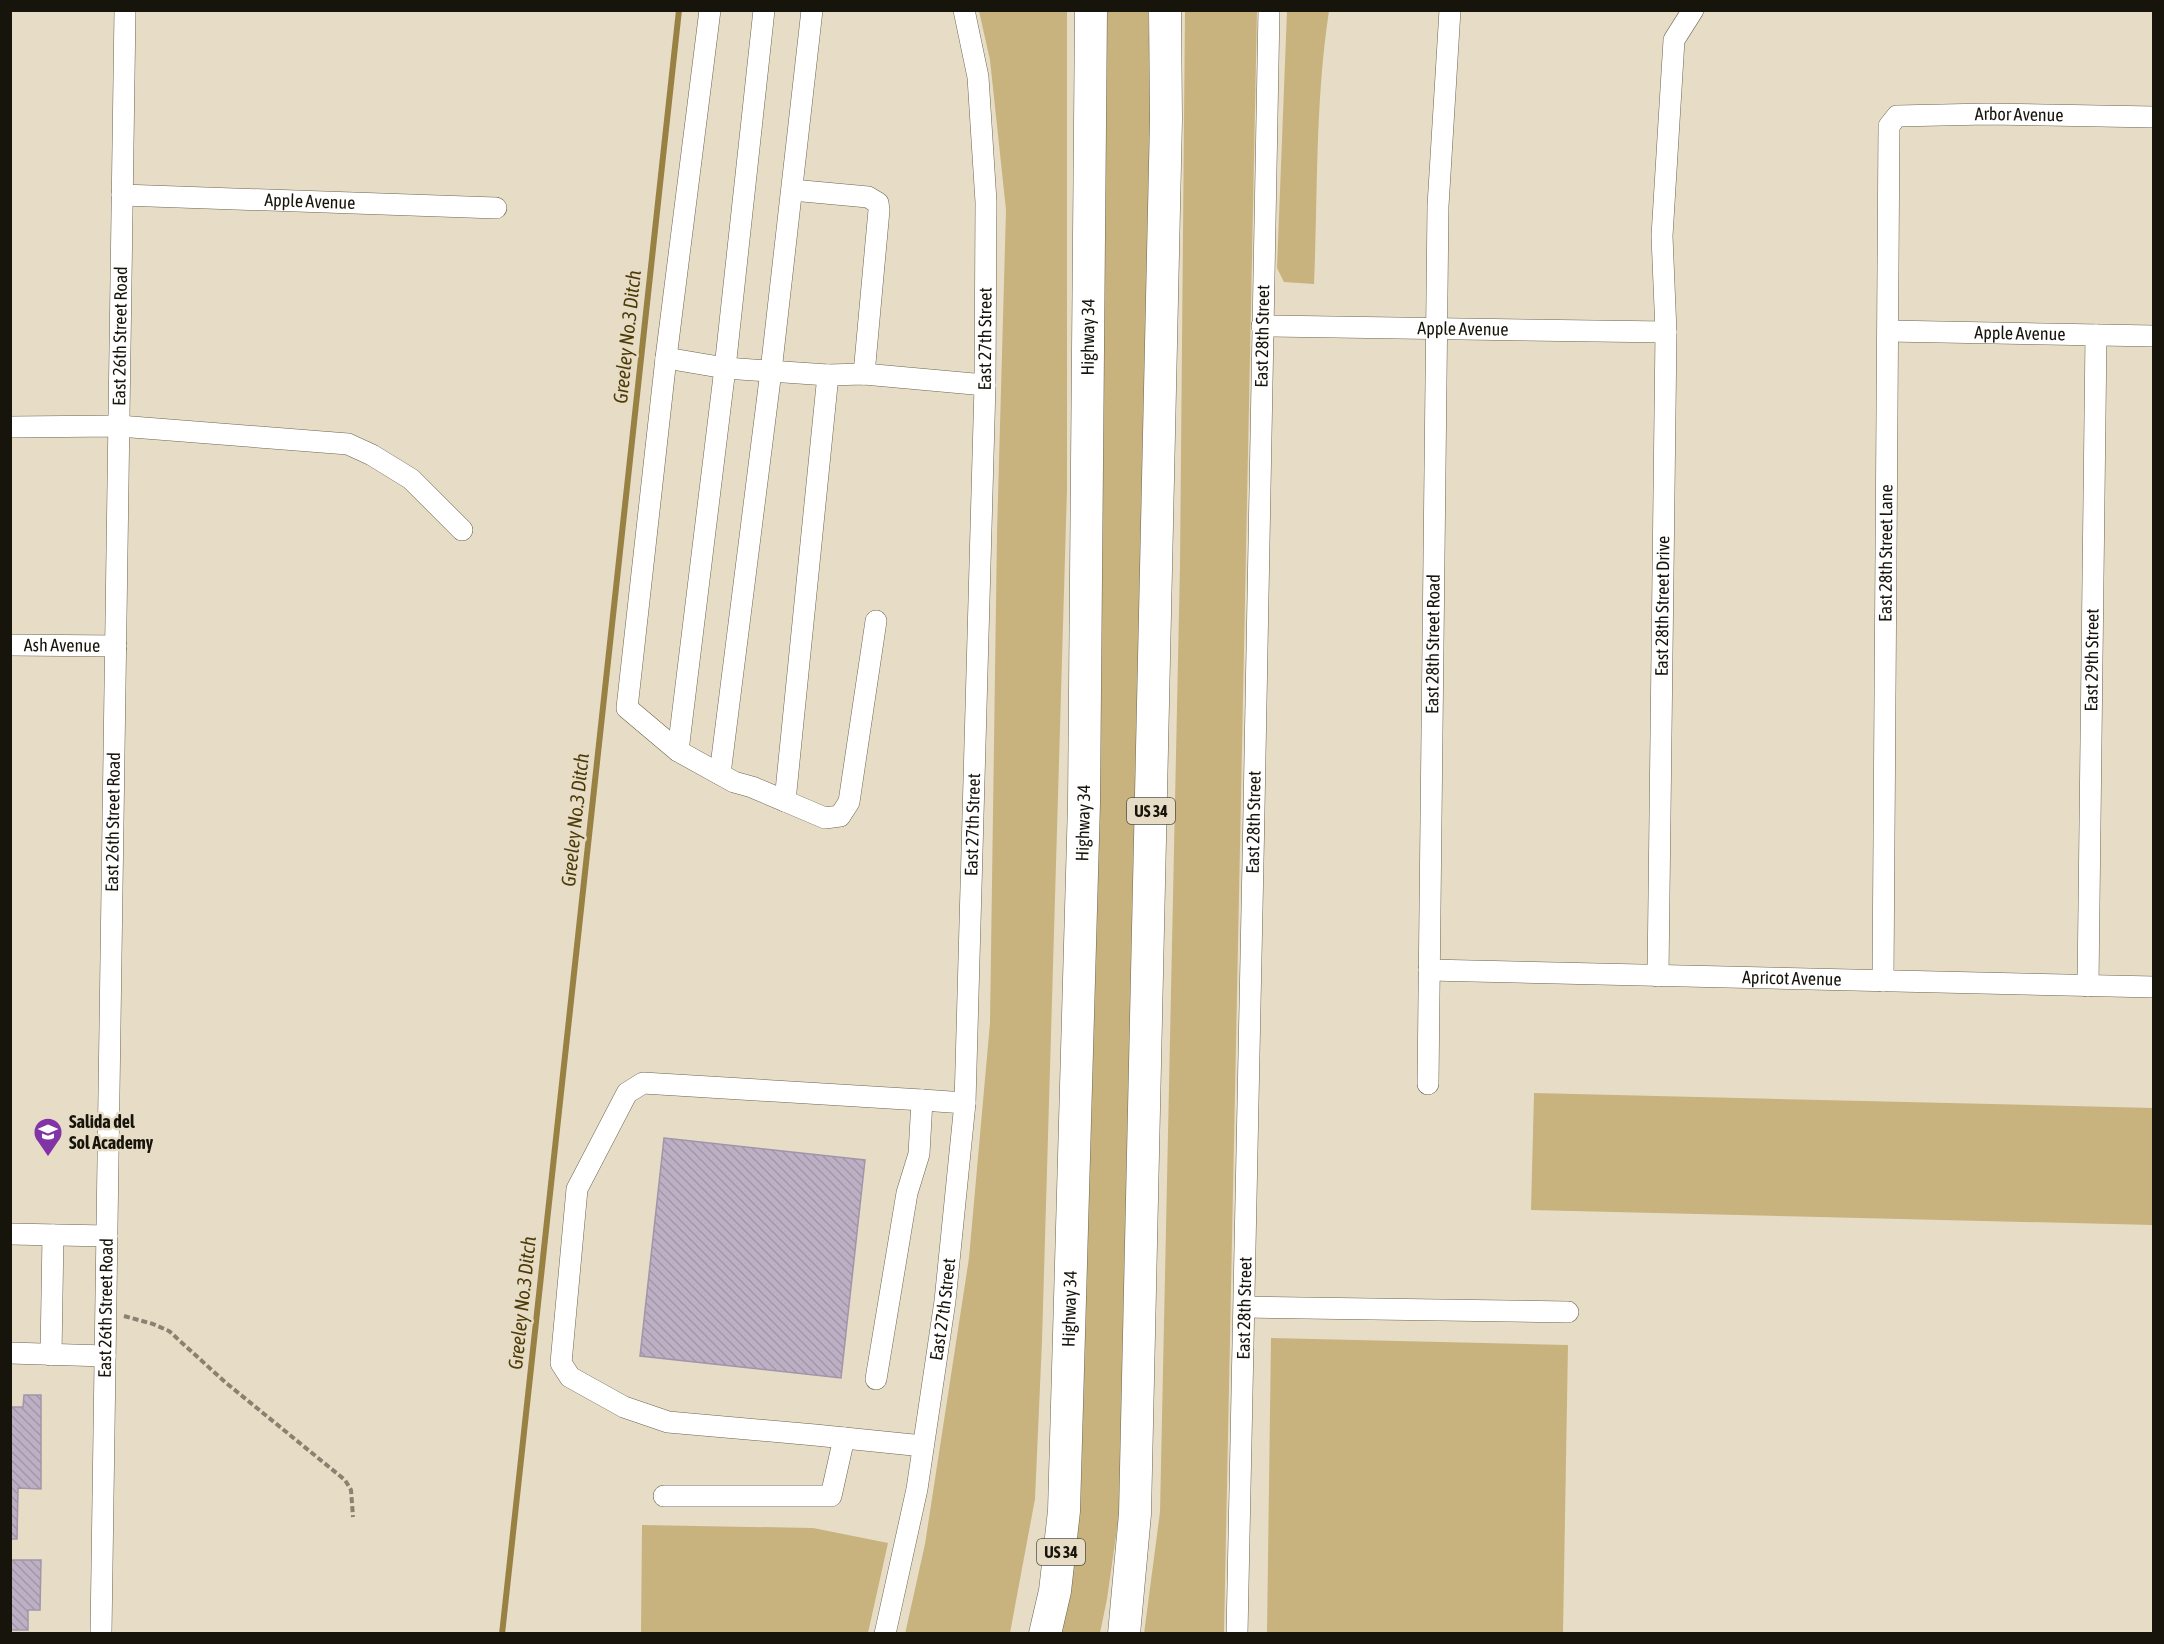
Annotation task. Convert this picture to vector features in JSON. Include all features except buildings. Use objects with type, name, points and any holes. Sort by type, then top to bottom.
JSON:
[{"type":"highway","name":"Highway 34","points":[[1045,1634],[1055,1591],[1064,1511],[1084,803],[1091,10]]},
{"type":"highway","name":"US 34","points":[[1123,1626],[1135,1502],[1166,143],[1165,10]]},
{"type":"highway","points":[[1030,1634],[1049,1557],[1064,1468]]},
{"type":"street","name":"East 26th Street Road","points":[[101,1634],[125,10]]},
{"type":"street","points":[[710,10],[666,358],[627,708],[678,751],[734,782],[752,787],[825,818],[840,816],[849,802],[876,621]]},
{"type":"street","points":[[678,751],[725,368],[764,10]]},
{"type":"street","points":[[720,774],[771,371],[812,10]]},
{"type":"street","name":"East 27th Street","points":[[885,1634],[917,1489],[945,1301],[965,1103],[985,385],[986,202],[978,77],[964,10]]},
{"type":"street","name":"East 28th Street","points":[[1237,1634],[1269,10]]},
{"type":"street","name":"East 28th Street Road","points":[[1428,1084],[1438,206],[1450,10]]},
{"type":"street","name":"East 28th Street Drive","points":[[1658,976],[1666,332],[1662,236],[1674,40],[1693,10]]},
{"type":"street","name":"Arbor Avenue","points":[[1890,126],[1897,116],[1987,114],[2154,117]]},
{"type":"street","name":"East 28th Street Lane","points":[[1883,981],[1890,126]]},
{"type":"street","points":[[792,190],[861,196],[872,198],[878,203],[864,374]]},
{"type":"street","name":"Apple Avenue","points":[[122,195],[496,208]]},
{"type":"street","name":"Apple Avenue","points":[[1262,326],[1666,332]]},
{"type":"street","name":"Apple Avenue","points":[[1888,331],[2154,336]]},
{"type":"street","name":"East 29th Street","points":[[2088,986],[2096,335]]},
{"type":"street","points":[[666,358],[725,368],[828,375],[864,374],[985,385]]},
{"type":"street","points":[[785,801],[828,375]]},
{"type":"street","points":[[10,427],[119,426],[348,444],[372,455],[411,479],[462,530]]},
{"type":"street","name":"Ash Avenue","points":[[10,645],[116,646]]},
{"type":"street","name":"Apricot Avenue","points":[[1429,970],[2154,987]]},
{"type":"street","points":[[923,1446],[668,1422],[624,1407],[570,1377],[561,1363],[577,1189],[627,1093],[643,1083],[965,1103]]},
{"type":"street","points":[[876,1379],[907,1193],[919,1154],[922,1100]]},
{"type":"street","points":[[10,1234],[107,1236]]},
{"type":"street","points":[[51,1355],[53,1235]]},
{"type":"street","points":[[1245,1306],[1568,1312]]},
{"type":"street","points":[[10,1353],[105,1356]]},
{"type":"street","points":[[664,1496],[831,1496],[844,1438]]},
{"type":"path","points":[[106,1312],[153,1324],[169,1331],[225,1382],[345,1480],[351,1490],[353,1517]]},
{"type":"shaded area","points":[[979,11],[1067,11],[1067,489],[1042,1341],[1035,1499],[1010,1633],[905,1634],[925,1544],[969,1258],[990,1023],[997,533],[1006,210],[990,60]]},
{"type":"shaded area","points":[[1105,11],[1148,11],[1152,123],[1123,1487],[1100,1633],[1059,1634]]},
{"type":"shaded area","points":[[1185,11],[1257,11],[1224,1633],[1144,1634],[1160,1512],[1180,565]]},
{"type":"shaded area","points":[[1287,11],[1329,11],[1319,113],[1314,284],[1284,282],[1277,268]]},
{"type":"shaded area","points":[[1534,1093],[2153,1108],[2153,1225],[1531,1210]]},
{"type":"shaded area","points":[[1271,1338],[1568,1345],[1563,1633],[1267,1633]]},
{"type":"shaded area","points":[[642,1525],[813,1528],[888,1543],[868,1633],[641,1633]]},
{"type":"waterway","name":"Greeley No.3 Ditch","points":[[502,1634],[679,10]]},
{"type":"place","name":"Salida del Sol Academy","points":[[48,1158]]}]
